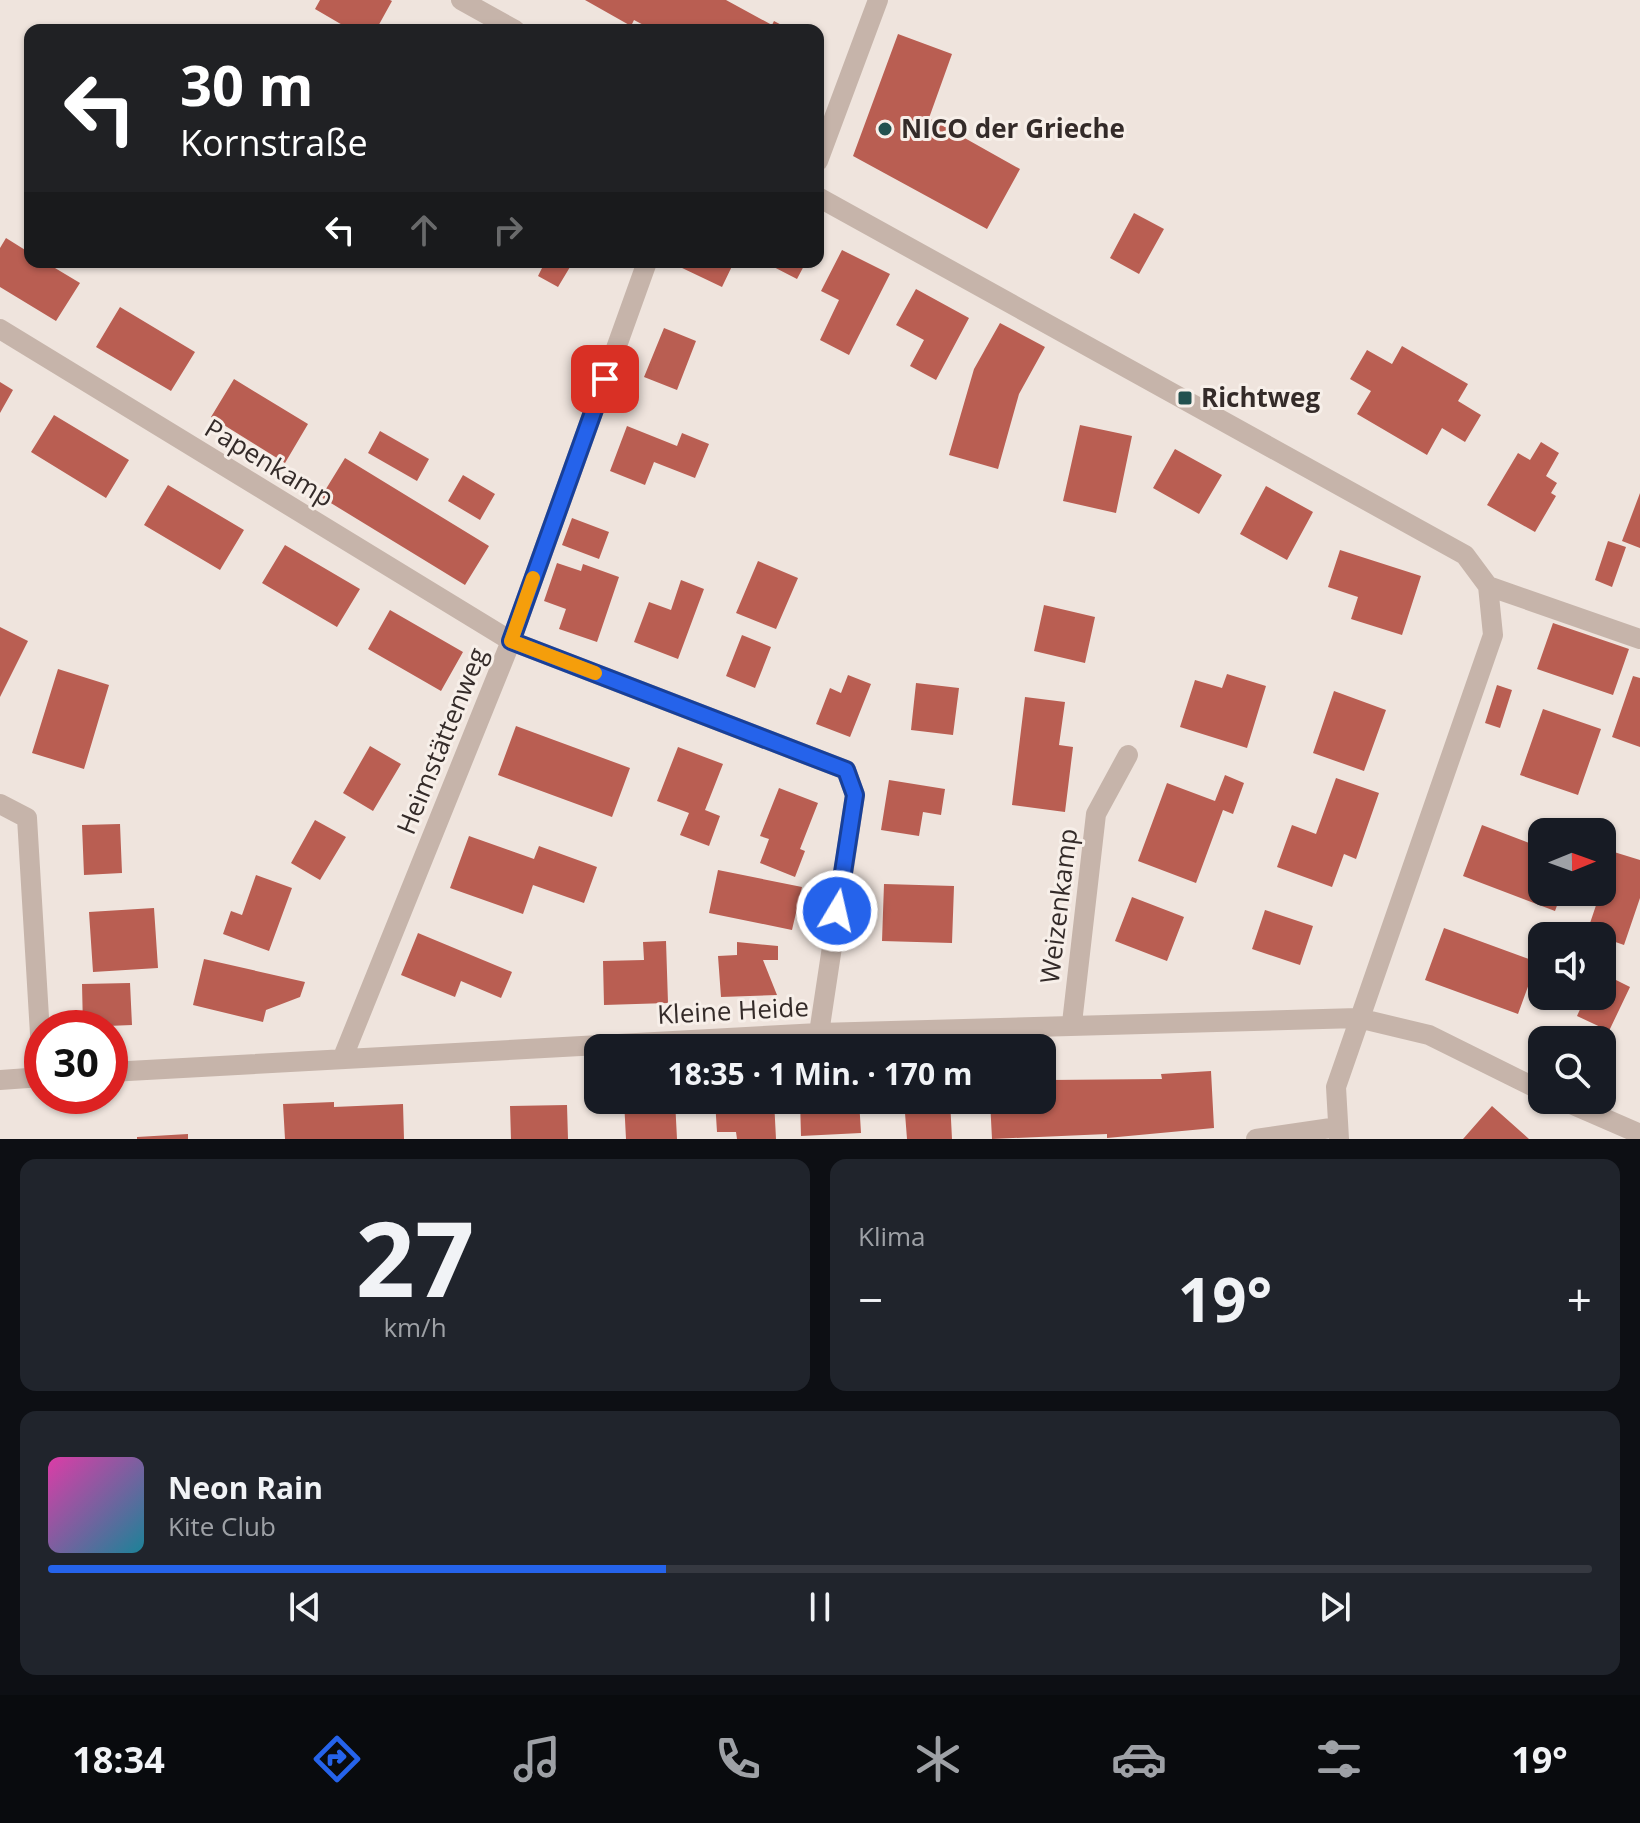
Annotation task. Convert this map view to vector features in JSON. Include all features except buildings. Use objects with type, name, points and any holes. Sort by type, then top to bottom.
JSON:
[{"type":"street","points":[[461,0],[504,24]]},
{"type":"street","points":[[824,145],[878,0]]},
{"type":"street","points":[[824,200],[1465,555],[1488,586],[1493,635],[1336,1087],[1338,1133],[1256,1139]]},
{"type":"street","name":"Heimstättenweg","points":[[343,1057],[511,641],[645,268]]},
{"type":"street","name":"Papenkamp","points":[[0,329],[511,641],[846,770],[855,795],[819,1033]]},
{"type":"street","points":[[1488,586],[1640,639]]},
{"type":"street","name":"Weizenkamp","points":[[1072,1023],[1096,814],[1128,755]]},
{"type":"street","points":[[0,804],[27,818],[39,1010]]},
{"type":"street","name":"Kleine Heide","points":[[128,1071],[819,1033],[1072,1023],[1358,1018],[1429,1035],[1486,1067],[1528,1085]]},
{"type":"street","points":[[0,1080],[24,1078]]},
{"type":"street","points":[[1594,1114],[1640,1134]]},
{"type":"slow traffic","points":[[533,578],[511,641],[595,673]]},
{"type":"place","name":"NICO der Grieche","points":[[885,129]]},
{"type":"place","name":"Richtweg","points":[[1185,398]]},
{"type":"route","points":[[605,379],[511,641],[846,770],[855,795],[837,911]]}]
